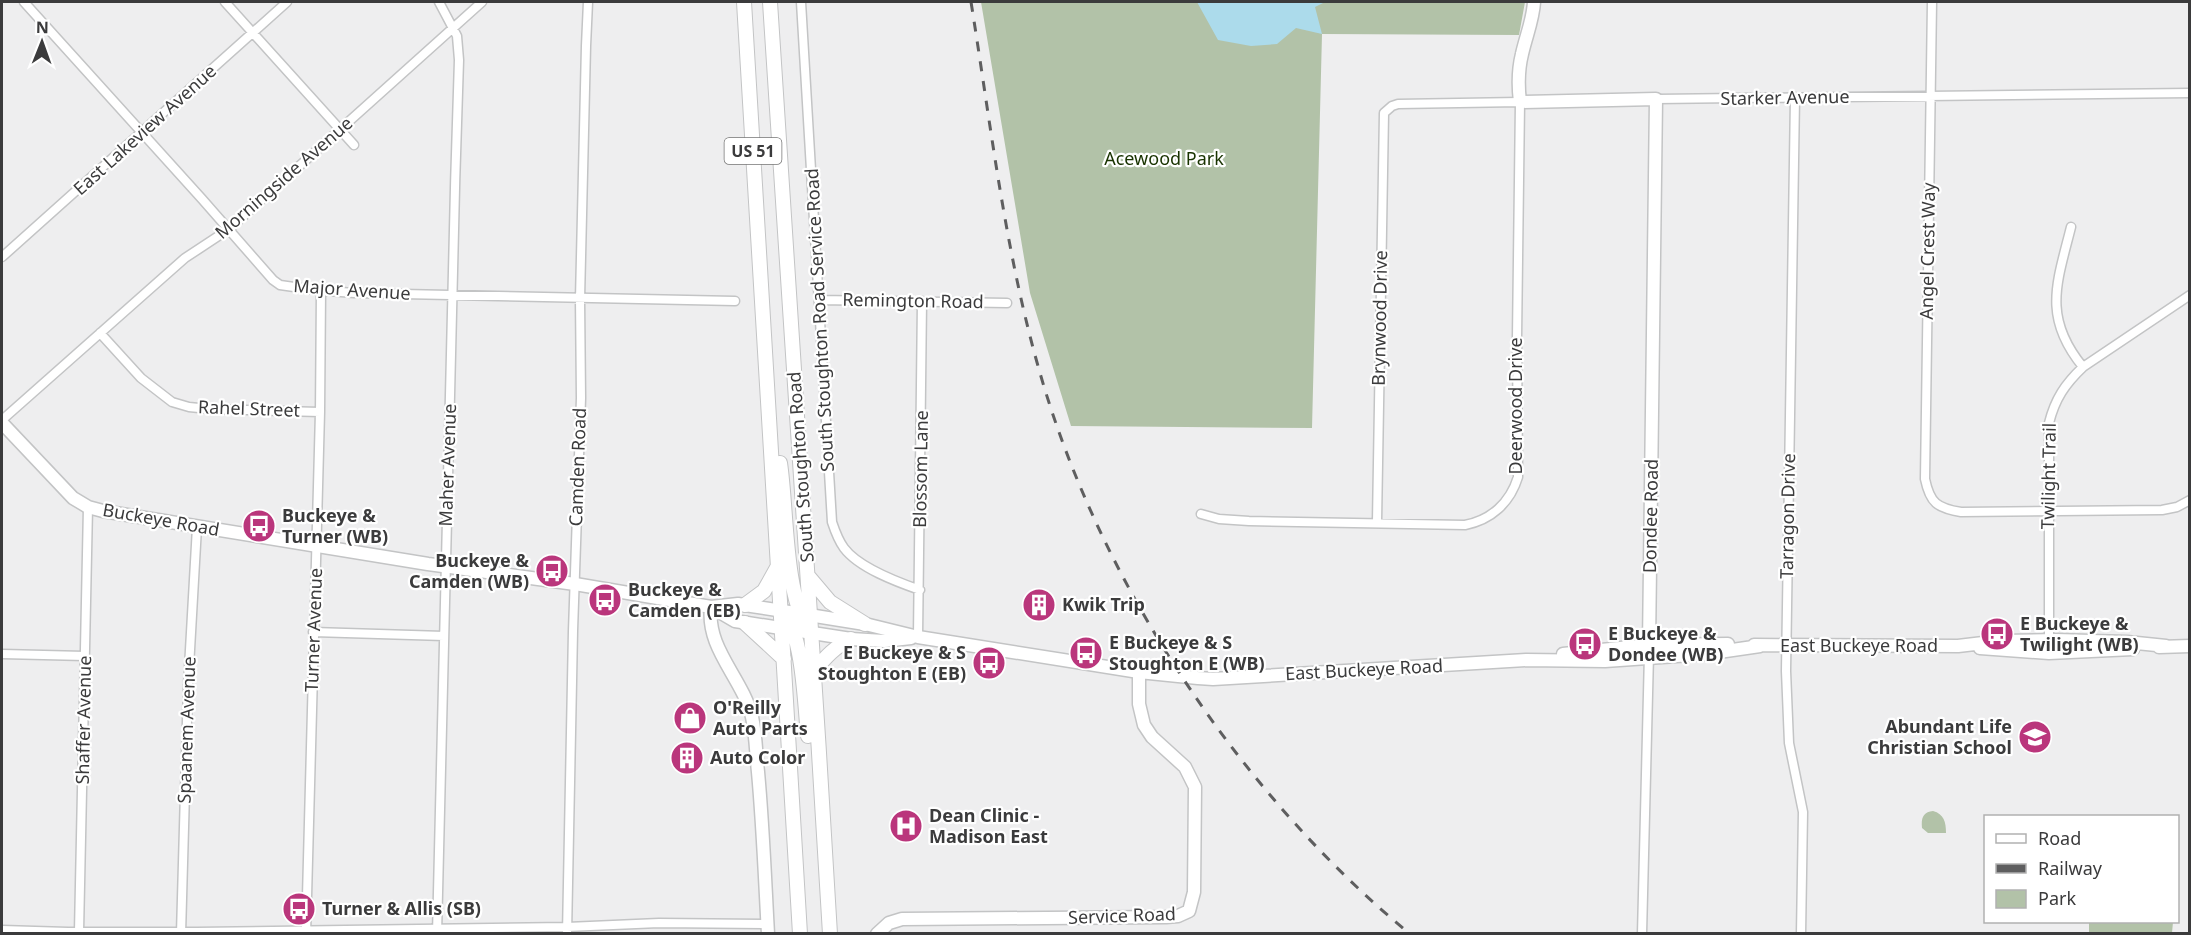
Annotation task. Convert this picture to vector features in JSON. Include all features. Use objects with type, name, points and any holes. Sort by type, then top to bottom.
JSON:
[{"type":"main road","name":"South Stoughton Road","points":[[744,2],[781,611],[787,629],[784,659],[800,933]]},
{"type":"main road","name":"South Stoughton Road","points":[[770,2],[808,576],[805,614]]},
{"type":"main road","points":[[767,384],[782,478],[790,566],[810,633],[830,933]]},
{"type":"main road","points":[[745,605],[764,591],[778,566]]},
{"type":"main road","points":[[808,576],[830,602],[865,624]]},
{"type":"main road","points":[[745,622],[784,659]]},
{"type":"main road","points":[[787,629],[804,690],[819,862],[828,889]]},
{"type":"main road","points":[[813,672],[830,652],[851,639]]},
{"type":"street","name":"Major Avenue","points":[[24,2],[273,280],[280,285],[321,291],[451,296],[735,301]]},
{"type":"street","points":[[225,2],[354,146]]},
{"type":"street","name":"East Lakeview Avenue","points":[[2,257],[287,2]]},
{"type":"street","name":"Maher Avenue","points":[[437,931],[451,296],[459,60],[457,36],[439,2]]},
{"type":"street","name":"Morningside Avenue","points":[[2,421],[184,258],[229,229],[482,2]]},
{"type":"street","name":"Camden Road","points":[[567,930],[588,2]]},
{"type":"street","name":"South Stoughton Road Service Road","points":[[801,2],[832,522],[844,548],[860,562],[894,580],[920,590]]},
{"type":"street","points":[[1520,102],[1518,86],[1521,56],[1532,19],[1534,2]]},
{"type":"street","name":"Angel Crest Way","points":[[1932,2],[1925,479],[1932,500],[1948,510],[1961,512],[2048,511]]},
{"type":"street","name":"Starker Avenue","points":[[1384,113],[1392,106],[1402,104],[2190,93]]},
{"type":"street","name":"Tarragon Drive","points":[[1795,97],[1787,646],[1789,743],[1803,812],[1801,933]]},
{"type":"street","name":"Dondee Road","points":[[1642,933],[1649,658],[1656,99]]},
{"type":"street","name":"Deerwood Drive","points":[[1201,514],[1219,519],[1249,521],[1472,524],[1487,518],[1509,498],[1518,477],[1516,338],[1520,102]]},
{"type":"street","name":"Brynwood Drive","points":[[1377,522],[1384,113]]},
{"type":"street","points":[[2071,227],[2057,281],[2056,305],[2059,325],[2083,367]]},
{"type":"street","name":"Turner Avenue","points":[[306,932],[320,412],[321,291]]},
{"type":"street","name":"Twilight Trail","points":[[2049,653],[2050,416],[2061,391],[2083,367],[2190,295]]},
{"type":"street","name":"Remington Road","points":[[820,300],[1007,303]]},
{"type":"street","name":"Blossom Lane","points":[[918,637],[922,301]]},
{"type":"street","name":"Rahel Street","points":[[100,333],[141,378],[172,402],[209,409],[320,412]]},
{"type":"street","name":"Buckeye Road","points":[[2,421],[73,498],[88,507],[197,527],[575,584],[711,607],[745,605],[781,611]]},
{"type":"street","points":[[2048,511],[2162,510],[2177,507],[2190,500]]},
{"type":"street","name":"Shaffer Avenue","points":[[79,932],[88,507]]},
{"type":"street","name":"Spaanem Avenue","points":[[181,932],[188,685],[197,527]]},
{"type":"street","points":[[2,930],[306,932],[567,930],[659,923],[768,929],[760,797],[752,717],[739,685],[713,638],[710,624],[711,607]]},
{"type":"street","name":"Buckeye Road","points":[[711,607],[735,621],[787,629]]},
{"type":"street","name":"East Buckeye Road","points":[[781,611],[865,624],[918,637],[1139,672],[1213,679],[1526,660],[1649,645],[1958,646],[2049,653],[2190,646]]},
{"type":"street","name":"East Buckeye Road","points":[[787,629],[851,639],[884,641],[918,637]]},
{"type":"street","points":[[313,632],[444,636]]},
{"type":"street","name":"East Buckeye Road","points":[[1958,646],[2000,641],[2049,640],[2127,642],[2166,646]]},
{"type":"street","name":"East Buckeye Road","points":[[1526,660],[1605,661],[1705,654],[1760,646]]},
{"type":"street","points":[[2,654],[85,656]]},
{"type":"street","name":"Service Road","points":[[878,933],[889,923],[902,919],[1166,917],[1178,916],[1189,911],[1194,892],[1195,787],[1185,767],[1152,737],[1144,724],[1139,704],[1139,672]]},
{"type":"green space","name":"Acewood Park","points":[[981,2],[1525,2],[1519,35],[1322,34],[1312,428],[1071,426],[1030,293]]},
{"type":"green space","points":[[1933,811],[1944,819],[1946,833],[1928,833],[1922,828],[1923,816]]},
{"type":"green space","points":[[2089,923],[2173,923],[2172,933],[2089,933]]},
{"type":"water","points":[[1197,2],[1325,2],[1315,7],[1322,34],[1296,28],[1277,44],[1251,46],[1218,40]]},
{"type":"railway","points":[[971,2],[1008,235],[1028,327],[1040,373],[1066,452],[1099,530],[1139,606],[1184,680],[1234,751],[1289,817],[1348,879],[1410,934]]},
{"type":"place","name":"Buckeye & Turner (WB)","points":[[259,526]]},
{"type":"place","name":"Buckeye & Camden (WB)","points":[[552,571]]},
{"type":"place","name":"Buckeye & Camden (EB)","points":[[605,600]]},
{"type":"place","name":"Kwik Trip","points":[[1039,605]]},
{"type":"place","name":"E Buckeye & Twilight (WB)","points":[[1997,634]]},
{"type":"place","name":"E Buckeye & Dondee (WB)","points":[[1585,644]]},
{"type":"place","name":"E Buckeye & S Stoughton E (WB)","points":[[1086,653]]},
{"type":"place","name":"E Buckeye & S Stoughton E (EB)","points":[[989,663]]},
{"type":"place","name":"O'Reilly Auto Parts","points":[[690,718]]},
{"type":"place","name":"Abundant Life Christian School","points":[[2035,737]]},
{"type":"place","name":"Auto Color","points":[[687,758]]},
{"type":"place","name":"Dean Clinic - Madison East","points":[[906,826]]},
{"type":"place","name":"Turner & Allis (SB)","points":[[299,909]]}]
